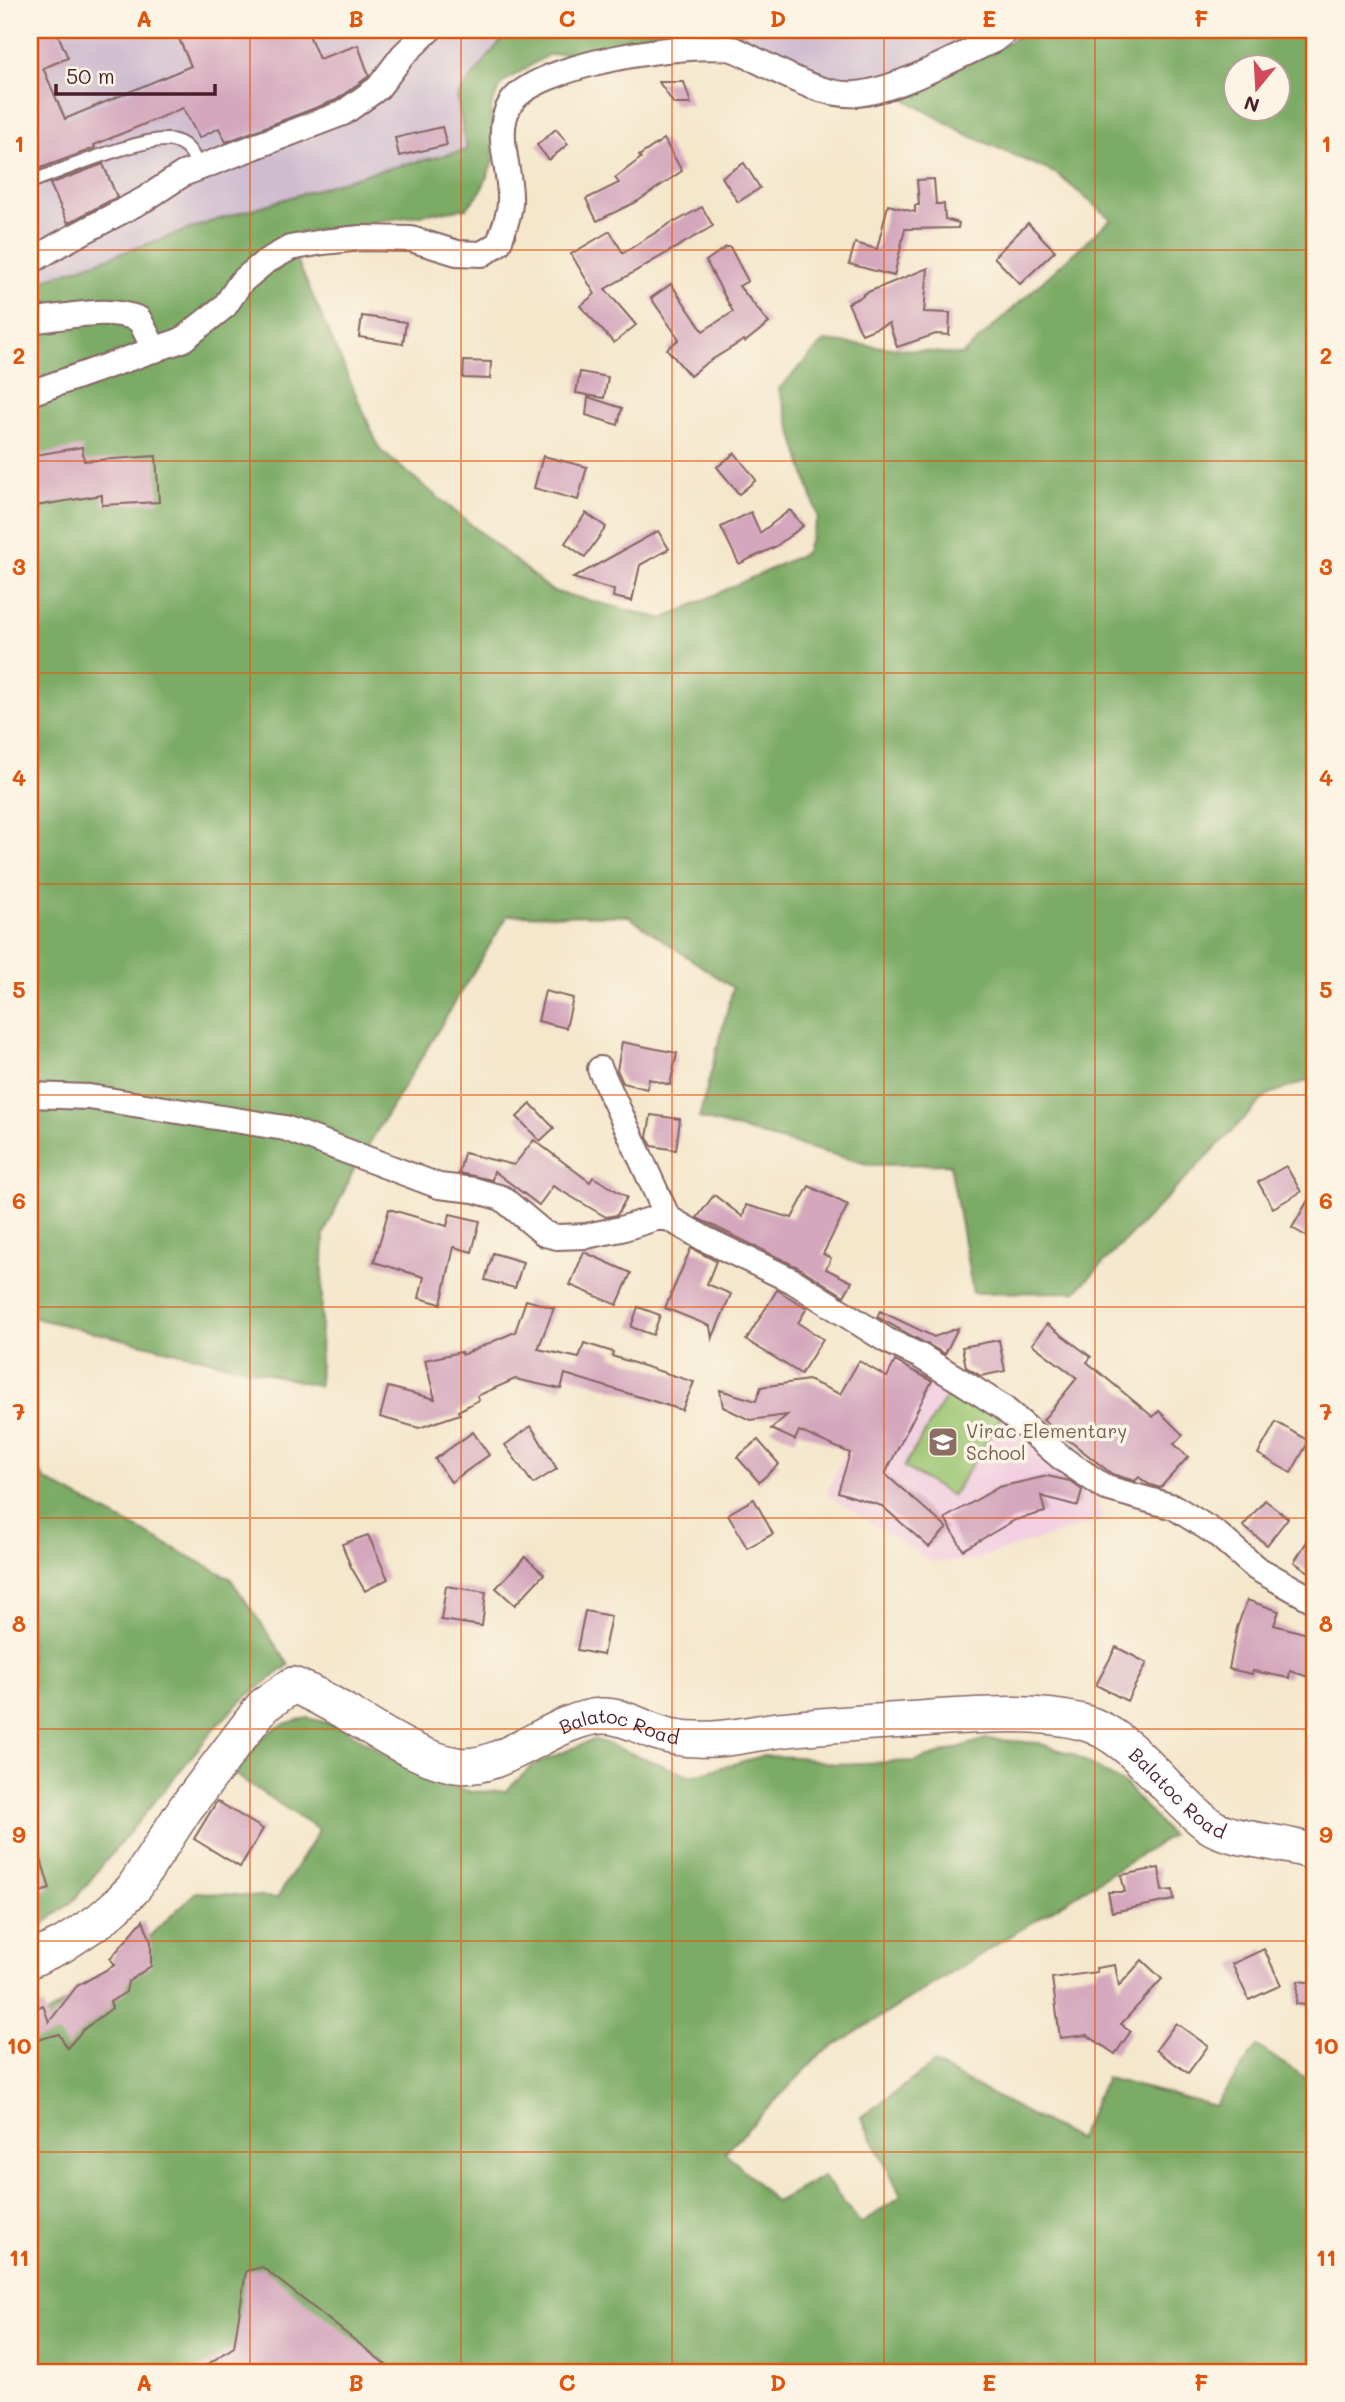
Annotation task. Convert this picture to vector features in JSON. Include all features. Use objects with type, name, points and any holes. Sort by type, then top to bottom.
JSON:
[{"type":"main road","name":"Balatoc Road","points":[[30,1960],[62,1945],[116,1906],[133,1888],[192,1800],[263,1706],[293,1685],[320,1695],[424,1754],[457,1765],[479,1765],[572,1722],[603,1716],[631,1722],[672,1737],[698,1740],[810,1726],[994,1715],[1043,1716],[1082,1722],[1107,1731],[1211,1827],[1315,1853]]},
{"type":"street","points":[[30,262],[145,200],[183,174],[343,113],[377,88],[403,55],[429,30]]},
{"type":"street","points":[[30,393],[182,340],[225,306],[241,282],[265,262],[290,248],[360,238],[411,239],[457,253],[482,254],[499,243],[510,203],[503,119],[512,101],[543,79],[595,62],[631,55],[690,48],[733,50],[816,87],[854,95],[888,88],[994,40],[1007,30]]},
{"type":"street","points":[[30,321],[111,311],[125,314],[139,319],[155,350]]},
{"type":"street","points":[[600,1069],[668,1218]]},
{"type":"street","points":[[30,1095],[89,1097],[285,1128],[439,1186],[474,1190],[502,1198],[545,1234],[557,1237],[586,1236],[656,1218],[668,1218],[705,1239],[793,1281],[886,1340],[920,1356],[1002,1406],[1063,1459],[1106,1488],[1174,1507],[1217,1535],[1256,1568],[1315,1601]]},
{"type":"lane","points":[[30,182],[117,151],[161,139],[175,141],[191,150],[199,168]]},
{"type":"shaded area","points":[[30,30],[509,30],[457,97],[467,150],[369,173],[210,222],[30,285]]},
{"type":"shaded area","points":[[744,30],[1028,30],[988,55],[878,80],[837,81],[774,58],[737,37]]},
{"type":"shaded area","name":"Virac Elementary School","points":[[892,1350],[934,1370],[1091,1486],[1104,1519],[969,1561],[932,1562],[826,1494]]},
{"type":"green space","points":[[509,30],[744,30],[737,37],[548,55],[502,83],[491,106],[494,159],[481,191],[467,208],[286,235],[380,450],[552,591],[663,619],[805,553],[818,517],[779,389],[824,341],[962,355],[1111,219],[1057,174],[968,135],[894,93],[988,55],[1028,30],[1315,30],[1315,1078],[1267,1095],[1075,1292],[973,1293],[950,1164],[871,1165],[699,1118],[733,988],[628,916],[508,915],[355,1167],[324,1234],[319,1386],[30,1317],[30,285],[210,222],[369,173],[467,150],[457,97]]},
{"type":"green space","points":[[953,1386],[1002,1416],[952,1496],[904,1467]]},
{"type":"green space","points":[[30,1456],[45,1480],[230,1578],[289,1665],[246,1697],[219,1723],[74,1900],[30,1935]]},
{"type":"green space","points":[[308,1718],[340,1726],[425,1779],[471,1792],[506,1791],[533,1765],[595,1739],[690,1776],[762,1756],[799,1757],[835,1764],[916,1761],[986,1739],[1038,1743],[1074,1755],[1126,1785],[1171,1836],[821,2054],[725,2152],[776,2202],[823,2176],[861,2224],[901,2196],[861,2117],[934,2064],[1078,2140],[1106,2078],[1215,2106],[1257,2046],[1315,2084],[1315,2372],[30,2372],[30,2027],[123,1961],[196,1892],[277,1898],[319,1830],[231,1772],[264,1736],[283,1725]]},
{"type":"building","points":[[30,30],[56,30],[68,58],[43,68],[65,119],[191,66],[175,30],[307,30],[319,59],[358,45],[369,76],[336,100],[226,142],[219,128],[199,138],[183,108],[94,145],[95,148],[30,172]]},
{"type":"building","points":[[659,82],[684,82],[691,104],[674,104]]},
{"type":"building","points":[[442,127],[447,145],[399,156],[395,138]]},
{"type":"building","points":[[556,129],[568,144],[549,160],[537,145]]},
{"type":"building","points":[[664,139],[682,171],[638,201],[597,221],[586,199],[619,183],[615,178],[641,158],[639,156]]},
{"type":"building","points":[[744,163],[760,188],[738,202],[722,177]]},
{"type":"building","points":[[103,164],[117,197],[68,223],[50,184]]},
{"type":"building","points":[[934,179],[936,204],[944,204],[945,219],[959,223],[958,228],[905,229],[894,276],[849,264],[855,243],[877,249],[888,205],[915,212],[915,205],[919,205],[917,180]]},
{"type":"building","points":[[702,207],[713,226],[605,289],[636,325],[614,343],[580,306],[595,294],[571,254],[610,231],[623,253]]},
{"type":"building","points":[[1028,223],[1055,251],[1020,284],[994,257]]},
{"type":"building","points":[[730,247],[748,281],[739,286],[769,323],[745,342],[744,340],[705,364],[690,376],[667,349],[679,339],[651,298],[671,284],[703,331],[733,312],[706,261]]},
{"type":"building","points":[[928,268],[924,312],[950,313],[949,335],[936,334],[897,347],[889,323],[862,334],[848,303],[863,294]]},
{"type":"building","points":[[362,316],[406,322],[403,344],[359,337]]},
{"type":"building","points":[[464,361],[491,362],[490,379],[463,378]]},
{"type":"building","points":[[580,372],[608,377],[604,398],[576,393]]},
{"type":"building","points":[[588,397],[622,408],[618,425],[586,415]]},
{"type":"building","points":[[82,447],[84,461],[156,456],[159,502],[102,505],[102,495],[30,507],[30,456]]},
{"type":"building","points":[[735,453],[756,480],[739,494],[717,467]]},
{"type":"building","points":[[543,456],[587,467],[578,500],[534,488]]},
{"type":"building","points":[[790,510],[803,526],[775,547],[739,564],[721,527],[751,512],[760,533]]},
{"type":"building","points":[[586,513],[606,527],[585,557],[565,543]]},
{"type":"building","points":[[658,531],[669,549],[640,565],[632,601],[613,597],[614,590],[573,578]]},
{"type":"building","points":[[545,991],[573,998],[566,1028],[538,1021]]},
{"type":"building","points":[[622,1042],[677,1053],[670,1085],[649,1079],[647,1089],[623,1083],[617,1070]]},
{"type":"building","points":[[531,1104],[554,1128],[540,1141],[517,1117]]},
{"type":"building","points":[[651,1115],[680,1119],[676,1150],[652,1146],[647,1137]]},
{"type":"building","points":[[534,1140],[590,1182],[593,1177],[627,1197],[617,1215],[606,1217],[553,1186],[539,1205],[494,1171],[492,1180],[459,1173],[464,1153],[514,1165]]},
{"type":"building","points":[[1286,1166],[1301,1192],[1273,1208],[1258,1182]]},
{"type":"building","points":[[809,1186],[848,1205],[823,1254],[831,1258],[826,1269],[852,1282],[844,1296],[800,1268],[697,1218],[714,1195],[743,1217],[746,1205],[792,1218]]},
{"type":"building","points":[[1315,1188],[1315,1241],[1292,1228]]},
{"type":"building","points":[[389,1209],[447,1226],[450,1214],[480,1221],[472,1252],[454,1247],[441,1304],[419,1298],[424,1277],[374,1262]]},
{"type":"building","points":[[691,1248],[716,1261],[707,1284],[731,1294],[712,1339],[710,1326],[665,1308]]},
{"type":"building","points":[[584,1252],[631,1273],[617,1305],[570,1285]]},
{"type":"building","points":[[493,1253],[523,1262],[515,1288],[485,1280]]},
{"type":"building","points":[[777,1290],[807,1308],[798,1323],[823,1339],[801,1374],[746,1340]]},
{"type":"building","points":[[526,1300],[554,1308],[538,1349],[579,1358],[584,1343],[613,1352],[612,1356],[694,1382],[682,1410],[565,1374],[561,1389],[515,1379],[477,1396],[479,1400],[458,1411],[460,1414],[419,1428],[380,1417],[388,1387],[435,1399],[425,1360],[461,1352],[462,1355],[515,1332]]},
{"type":"building","points":[[638,1307],[660,1315],[653,1335],[631,1327]]},
{"type":"building","points":[[880,1311],[934,1337],[958,1328],[945,1354],[877,1317]]},
{"type":"building","points":[[1047,1324],[1091,1357],[1087,1362],[1153,1417],[1159,1411],[1183,1435],[1174,1444],[1188,1457],[1160,1488],[1139,1477],[1135,1481],[1112,1474],[1043,1420],[1077,1378],[1032,1344]]},
{"type":"building","points":[[999,1340],[1005,1371],[981,1376],[966,1367],[962,1347]]},
{"type":"building","points":[[859,1361],[887,1377],[895,1361],[932,1381],[885,1474],[947,1528],[929,1547],[882,1506],[838,1492],[850,1453],[799,1431],[795,1440],[771,1429],[787,1415],[750,1420],[723,1407],[720,1390],[756,1401],[761,1387],[808,1380],[840,1394]]},
{"type":"building","points":[[1276,1422],[1309,1441],[1291,1473],[1258,1454]]},
{"type":"building","points":[[531,1426],[557,1469],[533,1484],[505,1445]]},
{"type":"building","points":[[473,1432],[489,1455],[451,1482],[435,1459]]},
{"type":"building","points":[[758,1440],[779,1464],[759,1482],[737,1457]]},
{"type":"building","points":[[1047,1476],[1070,1481],[1082,1490],[1078,1506],[1041,1496],[1045,1512],[1015,1520],[963,1550],[945,1518],[999,1487]]},
{"type":"building","points":[[754,1499],[773,1534],[747,1548],[728,1514]]},
{"type":"building","points":[[1265,1500],[1288,1518],[1267,1545],[1243,1526]]},
{"type":"building","points":[[1315,1529],[1315,1576],[1294,1562]]},
{"type":"building","points":[[368,1535],[388,1579],[365,1591],[342,1544]]},
{"type":"building","points":[[525,1557],[544,1574],[515,1605],[496,1588]]},
{"type":"building","points":[[446,1586],[486,1592],[482,1626],[441,1620]]},
{"type":"building","points":[[1247,1600],[1279,1611],[1274,1625],[1315,1636],[1315,1679],[1290,1671],[1289,1678],[1229,1669],[1237,1628]]},
{"type":"building","points":[[585,1611],[611,1616],[603,1655],[577,1650]]},
{"type":"building","points":[[1116,1647],[1147,1663],[1127,1701],[1096,1685]]},
{"type":"building","points":[[217,1801],[263,1829],[240,1867],[194,1839]]},
{"type":"building","points":[[34,1836],[50,1889],[30,1895],[30,1837]]},
{"type":"building","points":[[1159,1868],[1162,1891],[1173,1890],[1174,1900],[1112,1912],[1108,1892],[1125,1892],[1121,1875]]},
{"type":"building","points":[[143,1920],[151,1942],[151,1966],[128,1982],[126,1992],[110,2002],[112,2008],[83,2030],[67,2048],[59,2034],[30,2042],[30,2011],[43,2005],[49,2022],[77,1986],[115,1965],[110,1959]]},
{"type":"building","points":[[1264,1949],[1281,1985],[1249,2000],[1232,1964]]},
{"type":"building","points":[[1142,1960],[1162,1979],[1121,2024],[1131,2031],[1115,2054],[1087,2035],[1060,2038],[1052,1978],[1097,1972],[1096,1968],[1115,1965],[1119,1986]]},
{"type":"building","points":[[1298,1981],[1315,1983],[1315,2006],[1296,2004]]},
{"type":"building","points":[[1176,2023],[1208,2046],[1188,2073],[1156,2050]]},
{"type":"building","points":[[262,2267],[395,2372],[196,2372],[234,2347],[246,2271]]},
{"type":"place","name":"Virac Elementary School","points":[[943,1442]]}]
